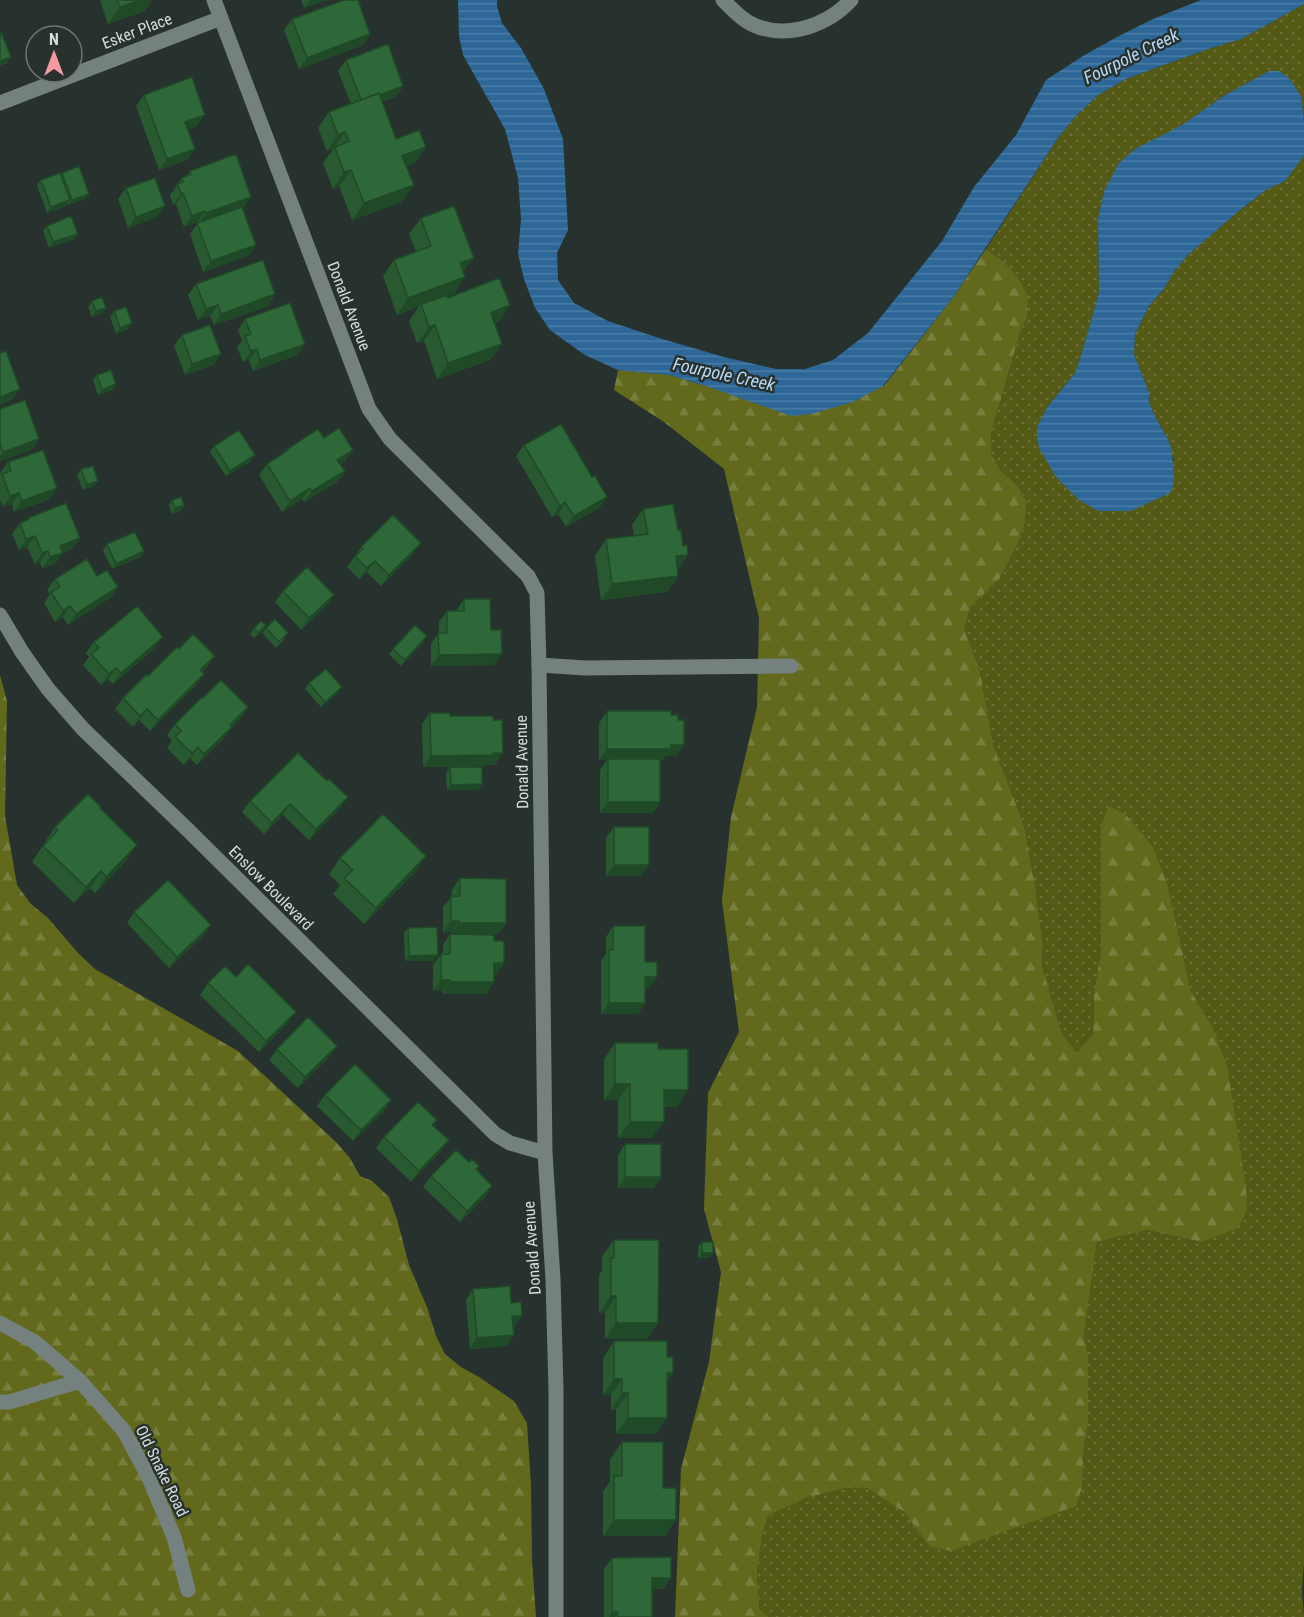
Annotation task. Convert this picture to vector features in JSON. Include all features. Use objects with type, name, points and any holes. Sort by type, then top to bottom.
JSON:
[{"type":"street","name":"Donald Avenue","points":[[214,0],[369,409],[390,439],[528,576],[537,593],[545,1153],[553,1279],[556,1390],[556,1617]]},
{"type":"street","points":[[723,0],[736,14],[755,26],[775,31],[798,30],[820,23],[851,0]]},
{"type":"street","name":"Esker Place","points":[[0,103],[221,18]]},
{"type":"street","name":"Enslow Boulevard","points":[[0,615],[48,689],[82,729],[189,831],[495,1134],[510,1143],[545,1153]]},
{"type":"street","points":[[539,665],[585,668],[792,666]]},
{"type":"street","name":"Old Snake Road","points":[[0,1323],[35,1342],[80,1381],[123,1431],[149,1478],[174,1536],[188,1590]]},
{"type":"street","points":[[0,1402],[9,1402],[80,1381]]},
{"type":"green space","points":[[1304,4],[1304,120],[1301,96],[1270,71],[1225,95],[1182,125],[1104,191],[1098,219],[1099,293],[1075,373],[1048,406],[1037,427],[1174,461],[1168,439],[1149,403],[1149,392],[1134,354],[1135,334],[1149,306],[1189,254],[1266,190],[1285,181],[1304,154],[1304,1563],[1302,1591],[1304,1617],[769,1617],[760,1610],[757,1575],[762,1536],[768,1516],[806,1498],[846,1488],[867,1488],[904,1512],[929,1546],[1082,1487],[1084,1446],[1088,1425],[1088,1355],[1084,1336],[1097,1242],[1147,1230],[1201,1242],[1212,1026],[1191,991],[1168,886],[1109,807],[1101,825],[1101,950],[1094,993],[1093,1035],[1077,1055],[1061,1032],[1042,965],[1043,945],[1024,825],[994,747],[979,667],[964,630],[970,608],[1000,578],[1019,541],[1025,523],[1027,502],[1016,484],[1001,471],[991,454],[991,434],[1019,336],[1027,317],[1004,262],[986,249],[1058,138],[1074,118],[1098,95],[1126,79],[1241,39]]},
{"type":"green space","points":[[986,249],[1004,262],[1018,278],[1028,296],[1027,317],[1019,336],[991,434],[991,454],[1001,471],[1016,484],[1027,502],[1025,523],[1019,541],[1000,578],[970,608],[964,630],[979,667],[994,747],[1024,825],[1043,945],[1042,965],[1061,1032],[1077,1054],[1093,1034],[1094,993],[1101,950],[1101,825],[1109,806],[1126,815],[1152,846],[1168,886],[1191,991],[1212,1026],[1227,1066],[1246,1188],[1247,1210],[1238,1228],[1201,1242],[1147,1230],[1097,1242],[1084,1336],[1088,1355],[1088,1425],[1084,1446],[1082,1487],[1076,1506],[950,1551],[929,1546],[904,1512],[867,1488],[846,1488],[806,1498],[768,1516],[762,1536],[757,1575],[760,1610],[769,1617],[675,1617],[681,1469],[709,1362],[721,1272],[704,1209],[708,1093],[739,1032],[722,901],[731,817],[757,707],[759,618],[724,469],[664,422],[614,390],[618,370],[670,375],[709,387],[884,386],[954,296]]},
{"type":"green space","points":[[0,675],[7,701],[5,816],[17,885],[30,903],[48,918],[95,969],[238,1051],[336,1142],[350,1158],[360,1176],[372,1181],[389,1197],[409,1265],[445,1354],[514,1401],[527,1423],[536,1617],[0,1617]]},
{"type":"water","name":"Fourpole Creek","points":[[458,0],[497,0],[502,23],[521,48],[544,89],[563,139],[568,230],[557,253],[558,280],[574,303],[608,321],[659,338],[776,369],[805,369],[833,360],[868,333],[942,241],[974,187],[1016,135],[1046,80],[1117,37],[1153,19],[1201,0],[1304,0],[1304,4],[1241,39],[1126,79],[1098,95],[1074,118],[1058,138],[954,296],[883,386],[853,402],[811,414],[791,416],[670,375],[618,370],[585,355],[550,330],[535,308],[524,279],[518,254],[521,219],[518,178],[505,129],[463,55],[459,36]]},
{"type":"water","points":[[1269,71],[1279,71],[1289,78],[1301,96],[1304,156],[1285,181],[1266,190],[1189,254],[1149,306],[1135,334],[1134,354],[1149,392],[1149,403],[1172,451],[1174,483],[1170,493],[1131,511],[1098,511],[1079,500],[1056,477],[1039,448],[1037,427],[1048,406],[1075,373],[1099,293],[1098,219],[1104,191],[1119,163],[1135,149],[1182,125],[1225,95]]},
{"type":"building","points":[[117,0],[140,0],[120,7]]},
{"type":"building","points":[[344,0],[358,0],[370,34],[307,58],[292,19]]},
{"type":"building","points":[[0,32],[11,57],[0,61]]},
{"type":"building","points":[[388,44],[403,86],[361,100],[346,60]]},
{"type":"building","points":[[192,77],[205,115],[185,122],[195,149],[167,159],[144,95]]},
{"type":"building","points":[[379,93],[396,139],[419,130],[426,147],[402,156],[414,185],[364,203],[351,170],[344,172],[335,147],[349,141],[345,132],[338,135],[329,112]]},
{"type":"building","points":[[236,154],[251,197],[192,216],[178,184],[183,182],[182,178],[191,174],[190,171]]},
{"type":"building","points":[[79,166],[89,194],[72,200],[62,173]]},
{"type":"building","points":[[60,173],[70,200],[51,207],[41,180]]},
{"type":"building","points":[[155,178],[165,206],[136,217],[126,188]]},
{"type":"building","points":[[454,206],[474,258],[460,263],[465,277],[408,298],[394,260],[431,246],[421,218]]},
{"type":"building","points":[[242,207],[256,245],[211,261],[197,223]]},
{"type":"building","points":[[71,216],[78,234],[53,242],[47,226]]},
{"type":"building","points":[[263,260],[275,294],[221,314],[218,305],[206,309],[196,284]]},
{"type":"building","points":[[499,278],[510,305],[491,313],[502,344],[448,363],[435,325],[429,327],[421,304],[448,295],[448,298]]},
{"type":"building","points":[[102,297],[106,308],[96,311],[92,301]]},
{"type":"building","points":[[290,303],[305,344],[260,360],[257,349],[251,351],[245,336],[251,334],[245,319]]},
{"type":"building","points":[[126,307],[132,323],[120,328],[114,311]]},
{"type":"building","points":[[210,325],[221,354],[192,364],[182,335]]},
{"type":"building","points":[[6,351],[20,389],[0,397],[0,353]]},
{"type":"building","points":[[111,370],[116,384],[102,390],[97,375]]},
{"type":"building","points":[[25,400],[39,439],[3,452],[0,444],[0,409]]},
{"type":"building","points":[[561,424],[592,477],[595,476],[607,497],[574,516],[565,502],[560,506],[524,445]]},
{"type":"building","points":[[339,428],[353,450],[337,460],[345,471],[312,491],[310,488],[290,501],[267,464],[318,429],[324,438]]},
{"type":"building","points":[[239,430],[255,455],[230,471],[214,446]]},
{"type":"building","points":[[43,450],[57,488],[22,501],[19,493],[10,496],[2,474],[11,471],[8,462]]},
{"type":"building","points":[[93,466],[98,481],[87,485],[81,469]]},
{"type":"building","points":[[181,497],[184,506],[175,508],[172,500]]},
{"type":"building","points":[[66,503],[80,538],[60,546],[63,553],[50,557],[48,551],[42,553],[35,536],[26,539],[20,523]]},
{"type":"building","points":[[673,504],[678,530],[681,530],[683,546],[687,545],[688,555],[676,556],[678,576],[612,584],[606,539],[648,534],[643,509]]},
{"type":"building","points":[[393,515],[421,543],[389,575],[375,561],[367,568],[355,556]]},
{"type":"building","points":[[135,532],[144,551],[116,564],[107,544]]},
{"type":"building","points":[[87,559],[97,576],[107,570],[118,587],[76,614],[70,606],[63,611],[51,592],[60,587],[55,579]]},
{"type":"building","points":[[307,567],[334,595],[309,618],[283,591]]},
{"type":"building","points":[[464,599],[490,599],[491,630],[501,630],[502,654],[439,655],[438,633],[447,633],[447,611],[464,611]]},
{"type":"building","points":[[137,606],[163,637],[121,673],[116,668],[109,674],[91,654],[99,648],[94,642]]},
{"type":"building","points":[[275,619],[288,633],[279,642],[266,628]]},
{"type":"building","points":[[261,621],[266,625],[258,633],[254,628]]},
{"type":"building","points":[[415,625],[427,636],[405,660],[393,649]]},
{"type":"building","points":[[193,634],[215,656],[200,670],[204,674],[158,720],[147,709],[140,716],[123,698]]},
{"type":"building","points":[[326,669],[342,687],[325,702],[309,683]]},
{"type":"building","points":[[221,680],[248,707],[230,725],[232,727],[204,754],[198,747],[192,753],[175,737],[181,731],[175,724]]},
{"type":"building","points":[[607,711],[671,711],[671,715],[678,715],[678,720],[684,720],[684,745],[671,745],[671,749],[607,749]]},
{"type":"building","points":[[430,713],[450,713],[450,716],[493,716],[493,720],[502,720],[503,753],[431,756]]},
{"type":"building","points":[[298,753],[327,781],[329,779],[348,797],[316,829],[290,804],[272,823],[250,801]]},
{"type":"building","points":[[608,759],[660,759],[660,802],[608,802]]},
{"type":"building","points":[[450,767],[482,767],[482,784],[451,785]]},
{"type":"building","points":[[88,794],[137,845],[106,877],[101,871],[86,887],[43,846],[58,830],[55,827]]},
{"type":"building","points":[[383,814],[426,856],[376,908],[344,878],[353,870],[340,858]]},
{"type":"building","points":[[614,827],[649,827],[649,865],[614,865]]},
{"type":"building","points":[[460,878],[506,879],[506,923],[451,921],[451,896],[460,896]]},
{"type":"building","points":[[168,880],[211,925],[177,957],[134,912]]},
{"type":"building","points":[[613,926],[645,926],[645,962],[657,962],[657,977],[645,977],[645,1003],[609,1003],[609,950],[613,950]]},
{"type":"building","points":[[437,927],[438,955],[409,956],[408,928]]},
{"type":"building","points":[[450,934],[494,935],[494,941],[504,941],[504,963],[494,963],[494,982],[441,980],[441,954],[450,954]]},
{"type":"building","points":[[248,964],[296,1012],[266,1041],[208,983],[225,966],[236,977]]},
{"type":"building","points":[[308,1017],[337,1046],[305,1077],[277,1049]]},
{"type":"building","points":[[615,1043],[658,1043],[658,1049],[688,1049],[688,1090],[664,1090],[664,1122],[630,1122],[630,1084],[615,1084]]},
{"type":"building","points":[[355,1064],[391,1100],[361,1130],[325,1095]]},
{"type":"building","points":[[418,1102],[437,1120],[432,1125],[449,1140],[419,1171],[384,1137]]},
{"type":"building","points":[[625,1144],[661,1144],[661,1177],[625,1177]]},
{"type":"building","points":[[456,1150],[469,1162],[472,1159],[479,1166],[476,1169],[492,1186],[467,1211],[431,1176]]},
{"type":"building","points":[[614,1240],[659,1240],[658,1323],[616,1323],[616,1296],[611,1296],[611,1258],[614,1258]]},
{"type":"building","points":[[702,1242],[713,1242],[713,1253],[702,1253]]},
{"type":"building","points":[[510,1286],[511,1303],[521,1302],[522,1316],[512,1316],[514,1335],[477,1338],[473,1289]]},
{"type":"building","points":[[614,1341],[667,1341],[667,1357],[673,1357],[673,1373],[667,1373],[667,1418],[628,1418],[628,1393],[622,1393],[622,1379],[614,1379]]},
{"type":"building","points":[[622,1442],[663,1442],[663,1488],[676,1488],[676,1520],[614,1520],[614,1476],[622,1476]]},
{"type":"building","points":[[671,1557],[671,1578],[652,1578],[652,1617],[618,1617],[618,1612],[612,1612],[612,1558]]}]
